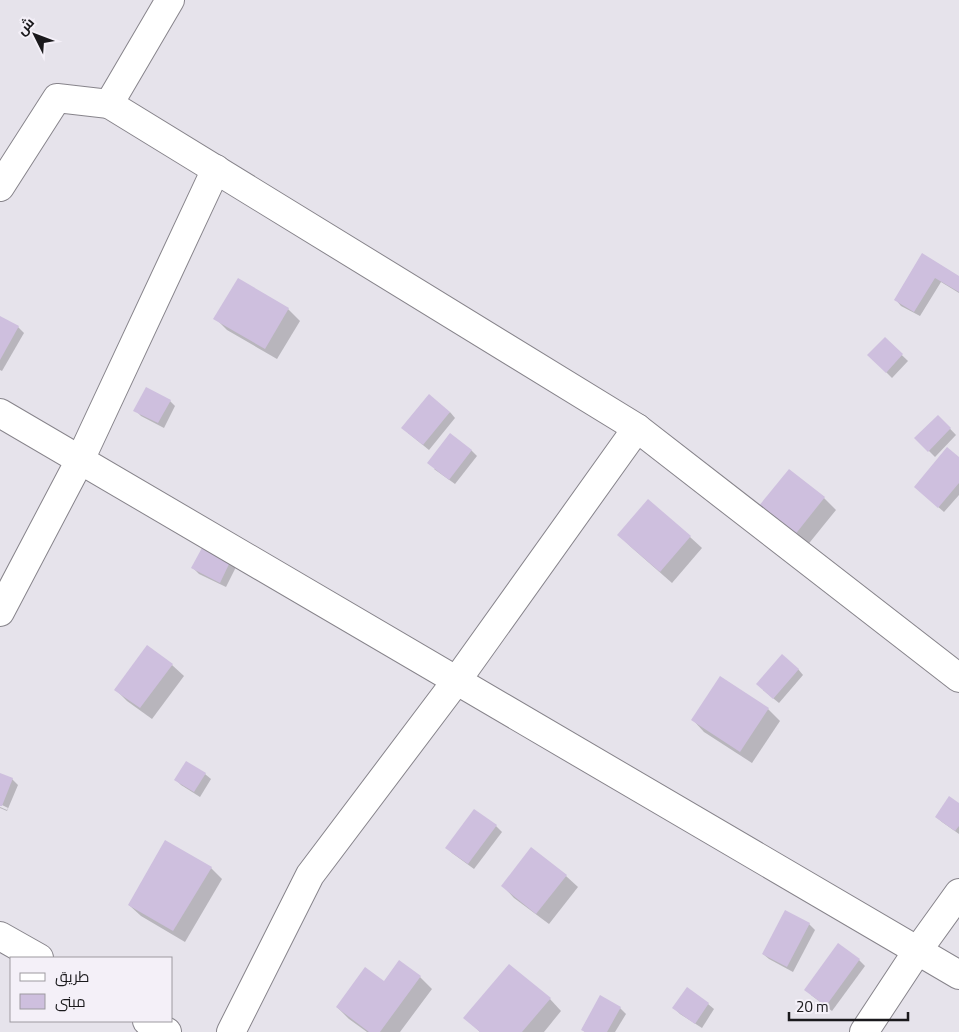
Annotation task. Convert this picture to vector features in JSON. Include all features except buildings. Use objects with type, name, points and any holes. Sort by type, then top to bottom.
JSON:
[{"type":"street","points":[[108,104],[170,0]]},
{"type":"street","points":[[0,187],[56,98],[108,104],[637,428],[959,678]]},
{"type":"street","points":[[0,612],[80,460],[216,170]]},
{"type":"street","points":[[0,413],[959,975]]},
{"type":"street","points":[[231,1032],[310,875],[457,680],[637,428]]},
{"type":"street","points":[[864,1032],[918,950],[959,893]]},
{"type":"street","points":[[0,936],[37,957]]},
{"type":"street","points":[[149,1022],[167,1032]]}]
